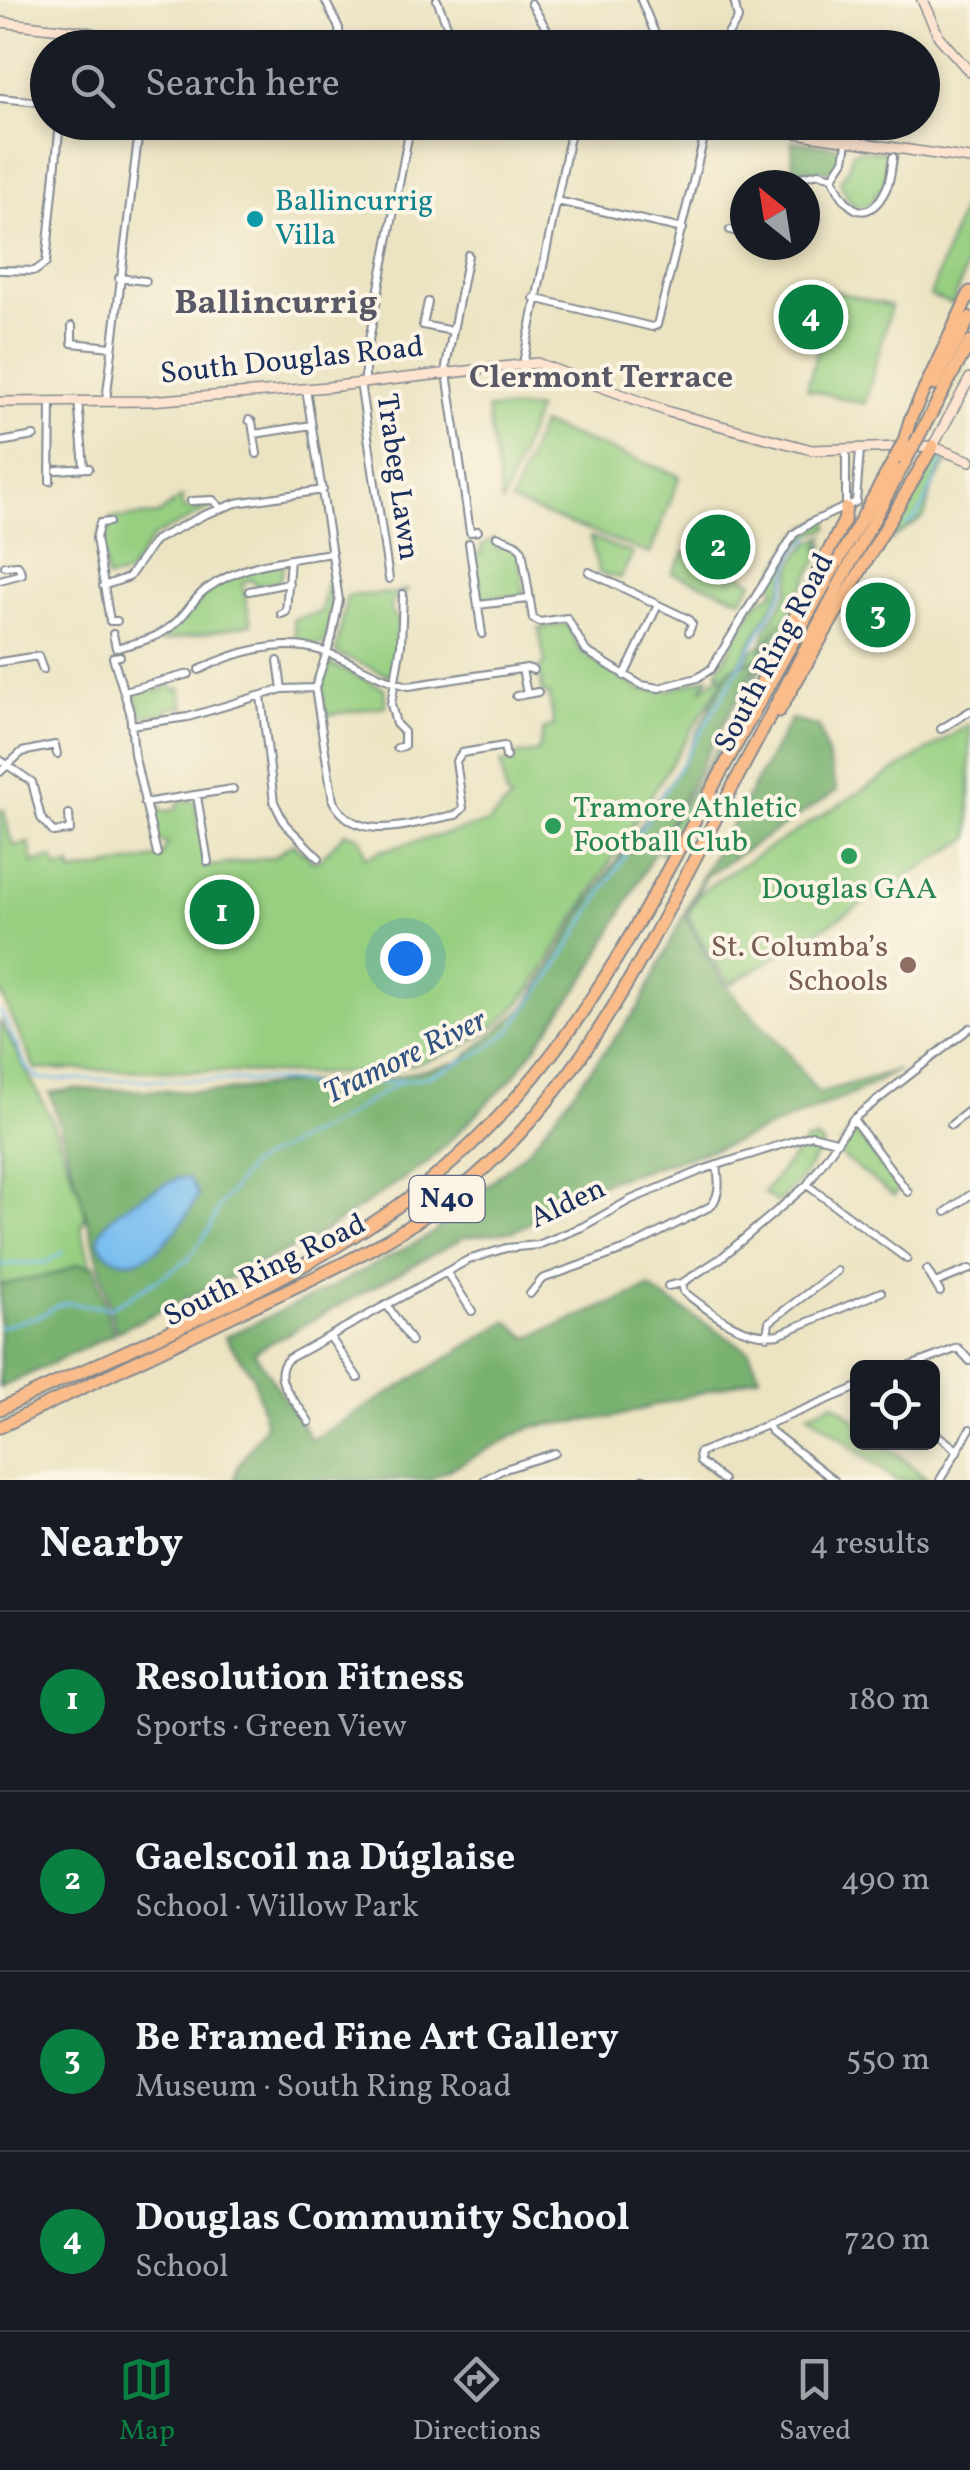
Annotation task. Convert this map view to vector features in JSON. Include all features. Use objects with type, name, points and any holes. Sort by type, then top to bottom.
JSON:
[{"type":"highway","points":[[910,434],[970,292]]},
{"type":"highway","name":"South Ring Road","points":[[0,1428],[386,1240],[456,1193],[498,1157],[562,1085],[640,960],[731,790],[970,318]]},
{"type":"highway","name":"South Ring Road","points":[[0,1406],[298,1268],[408,1199],[471,1146],[530,1084],[590,1005],[899,462],[910,434],[970,342]]},
{"type":"highway","points":[[731,790],[933,446]]},
{"type":"highway","points":[[706,800],[742,716],[844,521],[846,508]]},
{"type":"main road","points":[[922,0],[935,30]]},
{"type":"main road","points":[[0,22],[66,30]]},
{"type":"main road","points":[[940,37],[970,72]]},
{"type":"main road","points":[[830,140],[970,159]]},
{"type":"main road","name":"South Douglas Road","points":[[0,402],[106,401],[306,389],[523,363],[550,366],[669,412],[817,451],[933,446]]},
{"type":"main road","points":[[970,378],[933,446],[970,461]]},
{"type":"street","points":[[326,0],[339,30]]},
{"type":"street","points":[[437,0],[449,30]]},
{"type":"street","points":[[641,0],[654,30]]},
{"type":"street","points":[[731,30],[738,19],[734,0]]},
{"type":"street","points":[[531,3],[547,30]]},
{"type":"street","points":[[0,98],[30,101]]},
{"type":"street","points":[[0,270],[35,271],[46,263],[58,140]]},
{"type":"street","points":[[106,401],[138,140]]},
{"type":"street","name":"Trabeg Lawn","points":[[389,578],[363,382],[408,140]]},
{"type":"street","points":[[523,363],[569,140]]},
{"type":"street","points":[[534,298],[652,327],[659,323],[703,140]]},
{"type":"street","points":[[832,177],[844,160],[848,143]]},
{"type":"street","points":[[820,173],[832,177],[846,205],[855,211],[864,210],[886,191],[893,157]]},
{"type":"street","points":[[557,201],[683,229]]},
{"type":"street","points":[[468,255],[459,276],[446,371],[470,532],[478,531]]},
{"type":"street","points":[[120,278],[146,282]]},
{"type":"street","points":[[428,302],[423,326],[452,331]]},
{"type":"street","points":[[72,326],[71,343],[112,347]]},
{"type":"street","points":[[306,389],[339,607],[316,688],[333,801],[341,815],[367,830],[456,815],[463,808],[456,761],[462,753],[504,746],[506,757]]},
{"type":"street","points":[[50,481],[51,401]]},
{"type":"street","points":[[57,470],[86,468],[78,401]]},
{"type":"street","points":[[249,420],[257,454]]},
{"type":"street","points":[[254,434],[312,425]]},
{"type":"street","points":[[0,442],[34,436]]},
{"type":"street","points":[[497,536],[511,540],[522,550],[528,599],[537,622],[564,617],[572,622],[585,651],[644,686],[659,688],[707,674],[794,534],[854,505],[858,496],[860,450]]},
{"type":"street","points":[[846,451],[846,508]]},
{"type":"street","points":[[103,586],[131,576],[159,537],[221,508],[323,490]]},
{"type":"street","points":[[190,501],[213,500],[221,508]]},
{"type":"street","points":[[109,522],[100,523],[96,533],[110,621],[117,621]]},
{"type":"street","points":[[469,543],[482,634]]},
{"type":"street","points":[[114,634],[116,648],[155,639],[216,583],[251,566],[332,553]]},
{"type":"street","points":[[281,614],[286,612],[290,560]]},
{"type":"street","points":[[0,580],[22,574],[18,564],[5,566]]},
{"type":"street","points":[[589,572],[688,619],[692,624],[689,632]]},
{"type":"street","points":[[249,591],[288,583]]},
{"type":"street","points":[[398,748],[404,746],[404,732],[396,724],[390,704],[401,645],[403,594]]},
{"type":"street","points":[[478,605],[528,599]]},
{"type":"street","points":[[624,676],[657,607]]},
{"type":"street","points":[[200,670],[230,656],[274,647],[316,649],[393,683],[409,686],[533,670]]},
{"type":"street","points":[[0,662],[38,656],[44,670]]},
{"type":"street","points":[[120,656],[113,657],[132,725],[157,854]]},
{"type":"street","points":[[278,661],[282,689]]},
{"type":"street","points":[[522,669],[527,694]]},
{"type":"street","points":[[124,691],[189,674]]},
{"type":"street","points":[[175,678],[178,687]]},
{"type":"street","points":[[132,725],[188,717],[282,689],[316,688]]},
{"type":"street","points":[[516,696],[538,692]]},
{"type":"street","points":[[261,696],[274,802],[285,824],[319,858]]},
{"type":"street","points":[[941,729],[970,711]]},
{"type":"street","points":[[0,772],[22,752],[56,745],[57,754]]},
{"type":"street","points":[[0,760],[32,782],[42,821],[52,832],[70,830],[69,814]]},
{"type":"street","points":[[144,802],[233,789]]},
{"type":"street","points":[[197,796],[208,862]]},
{"type":"street","points":[[683,1288],[807,1186],[853,1119],[970,1028]]},
{"type":"street","points":[[951,1125],[970,1110]]},
{"type":"street","points":[[853,1119],[908,1192]]},
{"type":"street","name":"Alden","points":[[308,1422],[282,1384],[282,1365],[447,1273],[485,1253],[538,1245],[678,1178],[812,1135],[836,1141]]},
{"type":"street","points":[[530,1294],[542,1279],[629,1248],[710,1206],[717,1199],[718,1165]]},
{"type":"street","points":[[807,1186],[907,1259]]},
{"type":"street","points":[[946,1212],[970,1195]]},
{"type":"street","points":[[556,1262],[560,1271]]},
{"type":"street","points":[[936,1283],[970,1269]]},
{"type":"street","points":[[928,1270],[940,1292]]},
{"type":"street","points":[[766,1336],[768,1322],[836,1271]]},
{"type":"street","points":[[447,1273],[469,1300],[472,1311]]},
{"type":"street","points":[[668,1286],[683,1288],[712,1315],[766,1336],[881,1292]]},
{"type":"street","points":[[387,1305],[411,1341]]},
{"type":"street","points":[[330,1337],[358,1378]]},
{"type":"street","points":[[926,1360],[958,1348],[970,1361]]},
{"type":"street","points":[[723,1480],[700,1462],[699,1453],[850,1390]]},
{"type":"street","points":[[767,1424],[770,1431],[834,1480]]},
{"type":"street","points":[[940,1480],[970,1429]]},
{"type":"street","points":[[940,1437],[956,1450]]},
{"type":"street","points":[[484,1480],[502,1470],[556,1453]]},
{"type":"green space","points":[[792,141],[841,147],[839,163],[832,172],[793,169]]},
{"type":"green space","points":[[858,150],[891,152],[892,156],[885,185],[875,194],[874,201],[861,207],[848,199],[840,181],[852,154]]},
{"type":"green space","points":[[968,191],[970,256],[953,304],[930,296]]},
{"type":"green space","points":[[833,291],[891,306],[865,404],[807,389]]},
{"type":"green space","points":[[487,409],[537,409],[502,505]]},
{"type":"green space","points":[[541,424],[680,476],[650,554],[511,502]]},
{"type":"green space","points":[[936,455],[949,459],[933,485],[924,517],[882,546]]},
{"type":"green space","points":[[182,497],[183,509],[197,509],[202,503],[213,507],[153,537],[128,574],[107,579],[99,534],[111,526],[111,518],[158,515]]},
{"type":"green space","points":[[827,518],[829,528],[811,535],[791,553],[782,590],[739,664],[729,670],[532,988],[502,1020],[469,1044],[432,1059],[353,1073],[35,1069],[0,991],[0,810],[4,810],[15,846],[29,843],[33,863],[53,858],[57,869],[71,866],[72,873],[161,857],[168,844],[159,842],[154,808],[160,806],[162,812],[177,809],[178,802],[191,800],[195,803],[206,867],[274,857],[293,843],[303,853],[306,850],[311,861],[318,861],[346,832],[361,838],[366,858],[488,823],[511,800],[506,796],[501,763],[513,762],[513,756],[538,752],[544,729],[554,727],[549,694],[543,694],[539,668],[545,664],[539,629],[567,623],[582,653],[640,690],[669,690],[709,677],[701,690],[723,674],[718,675],[718,670],[757,602],[774,593],[774,573],[795,538],[808,526]]},
{"type":"green space","points":[[825,536],[817,551],[826,543],[664,855],[656,849],[722,741],[780,620],[757,659],[745,663],[752,651],[762,645],[767,627],[788,592],[792,567],[811,542]]},
{"type":"green space","points":[[590,537],[633,554],[620,578],[599,573]]},
{"type":"green space","points":[[493,539],[495,548],[500,549],[505,543],[519,551],[524,594],[521,596],[483,601],[480,597],[475,558],[482,553],[481,547]]},
{"type":"green space","points":[[685,552],[732,579],[737,573],[753,582],[742,599],[672,573]]},
{"type":"green space","points":[[281,562],[284,566],[279,581],[256,586],[252,580],[242,582],[251,624],[161,642],[211,589],[251,569]]},
{"type":"green space","points":[[329,572],[332,607],[325,644],[297,645],[293,619],[321,612]]},
{"type":"green space","points":[[407,589],[391,604],[400,626],[390,676],[338,654],[347,596]]},
{"type":"green space","points":[[759,658],[589,973],[512,1079],[427,1163],[314,1238],[116,1332],[50,1093],[74,1089],[220,1092],[297,1082],[366,1083],[459,1062],[527,1006],[587,905],[681,765],[729,670]]},
{"type":"green space","points":[[330,664],[384,688],[386,706],[326,715],[322,689]]},
{"type":"green space","points":[[170,683],[174,690],[180,688],[185,711],[182,706],[168,709],[168,714],[138,716],[136,710],[140,709],[138,700],[133,700],[134,693],[153,687],[156,691],[165,689],[165,684]]},
{"type":"green space","points":[[791,719],[819,727],[837,791],[707,875],[685,915],[711,964],[818,1093],[899,1070],[855,1093],[727,1145],[607,1181],[514,1231],[465,1237],[254,1352],[312,1440],[508,1321],[528,1338],[649,1288],[749,1351],[760,1376],[614,1417],[531,1427],[429,1480],[235,1480],[237,1467],[266,1425],[253,1376],[225,1337],[429,1236],[528,1150],[639,1007],[702,877]]},
{"type":"green space","name":"Douglas GAA","points":[[970,724],[970,838],[731,984],[711,958],[688,915],[699,894]]},
{"type":"green space","points":[[0,1020],[50,1116],[87,1213],[81,1227],[107,1326],[0,1379]]},
{"type":"green space","points":[[854,1129],[899,1188],[894,1196],[837,1153]]},
{"type":"green space","points":[[817,1139],[823,1144],[801,1180],[777,1203],[763,1193],[806,1141]]},
{"type":"green space","points":[[78,1264],[95,1266],[113,1334],[0,1388],[0,1285],[59,1273]]},
{"type":"green space","points":[[834,1403],[850,1416],[850,1445],[808,1413]]},
{"type":"green space","points":[[856,1450],[892,1450],[928,1480],[895,1480]]},
{"type":"water","points":[[178,1178],[189,1178],[198,1195],[172,1235],[155,1251],[134,1261],[120,1261],[107,1254],[99,1238],[107,1223],[135,1200]]},
{"type":"waterway","name":"Tramore River","points":[[906,525],[924,505],[945,458]]},
{"type":"waterway","name":"Tramore River","points":[[0,1327],[68,1303],[109,1308],[128,1298],[188,1260],[250,1165],[343,1118],[401,1081],[448,1068],[488,1048],[509,1032],[550,977],[715,709],[784,590],[797,549],[811,537]]},
{"type":"waterway","points":[[0,1010],[27,1069],[39,1079],[293,1081],[316,1086],[401,1081]]},
{"type":"waterway","points":[[0,1265],[47,1262],[63,1252]]},
{"type":"place","name":"Ballincurrig Villa","points":[[255,219]]},
{"type":"place","name":"Douglas Community School","points":[[811,317]]},
{"type":"place","name":"Gaelscoil na Dúglaise","points":[[718,547]]},
{"type":"place","name":"Be Framed Fine Art Gallery","points":[[878,615]]},
{"type":"place","name":"Tramore Athletic Football Club","points":[[553,826]]},
{"type":"place","name":"Douglas GAA","points":[[849,856]]},
{"type":"place","name":"Resolution Fitness","points":[[222,912]]},
{"type":"place","name":"St. Columba’s Schools","points":[[908,965]]},
{"type":"district","name":"Ballincurrig","points":[[276,304]]},
{"type":"district","name":"Clermont Terrace","points":[[601,379]]}]
